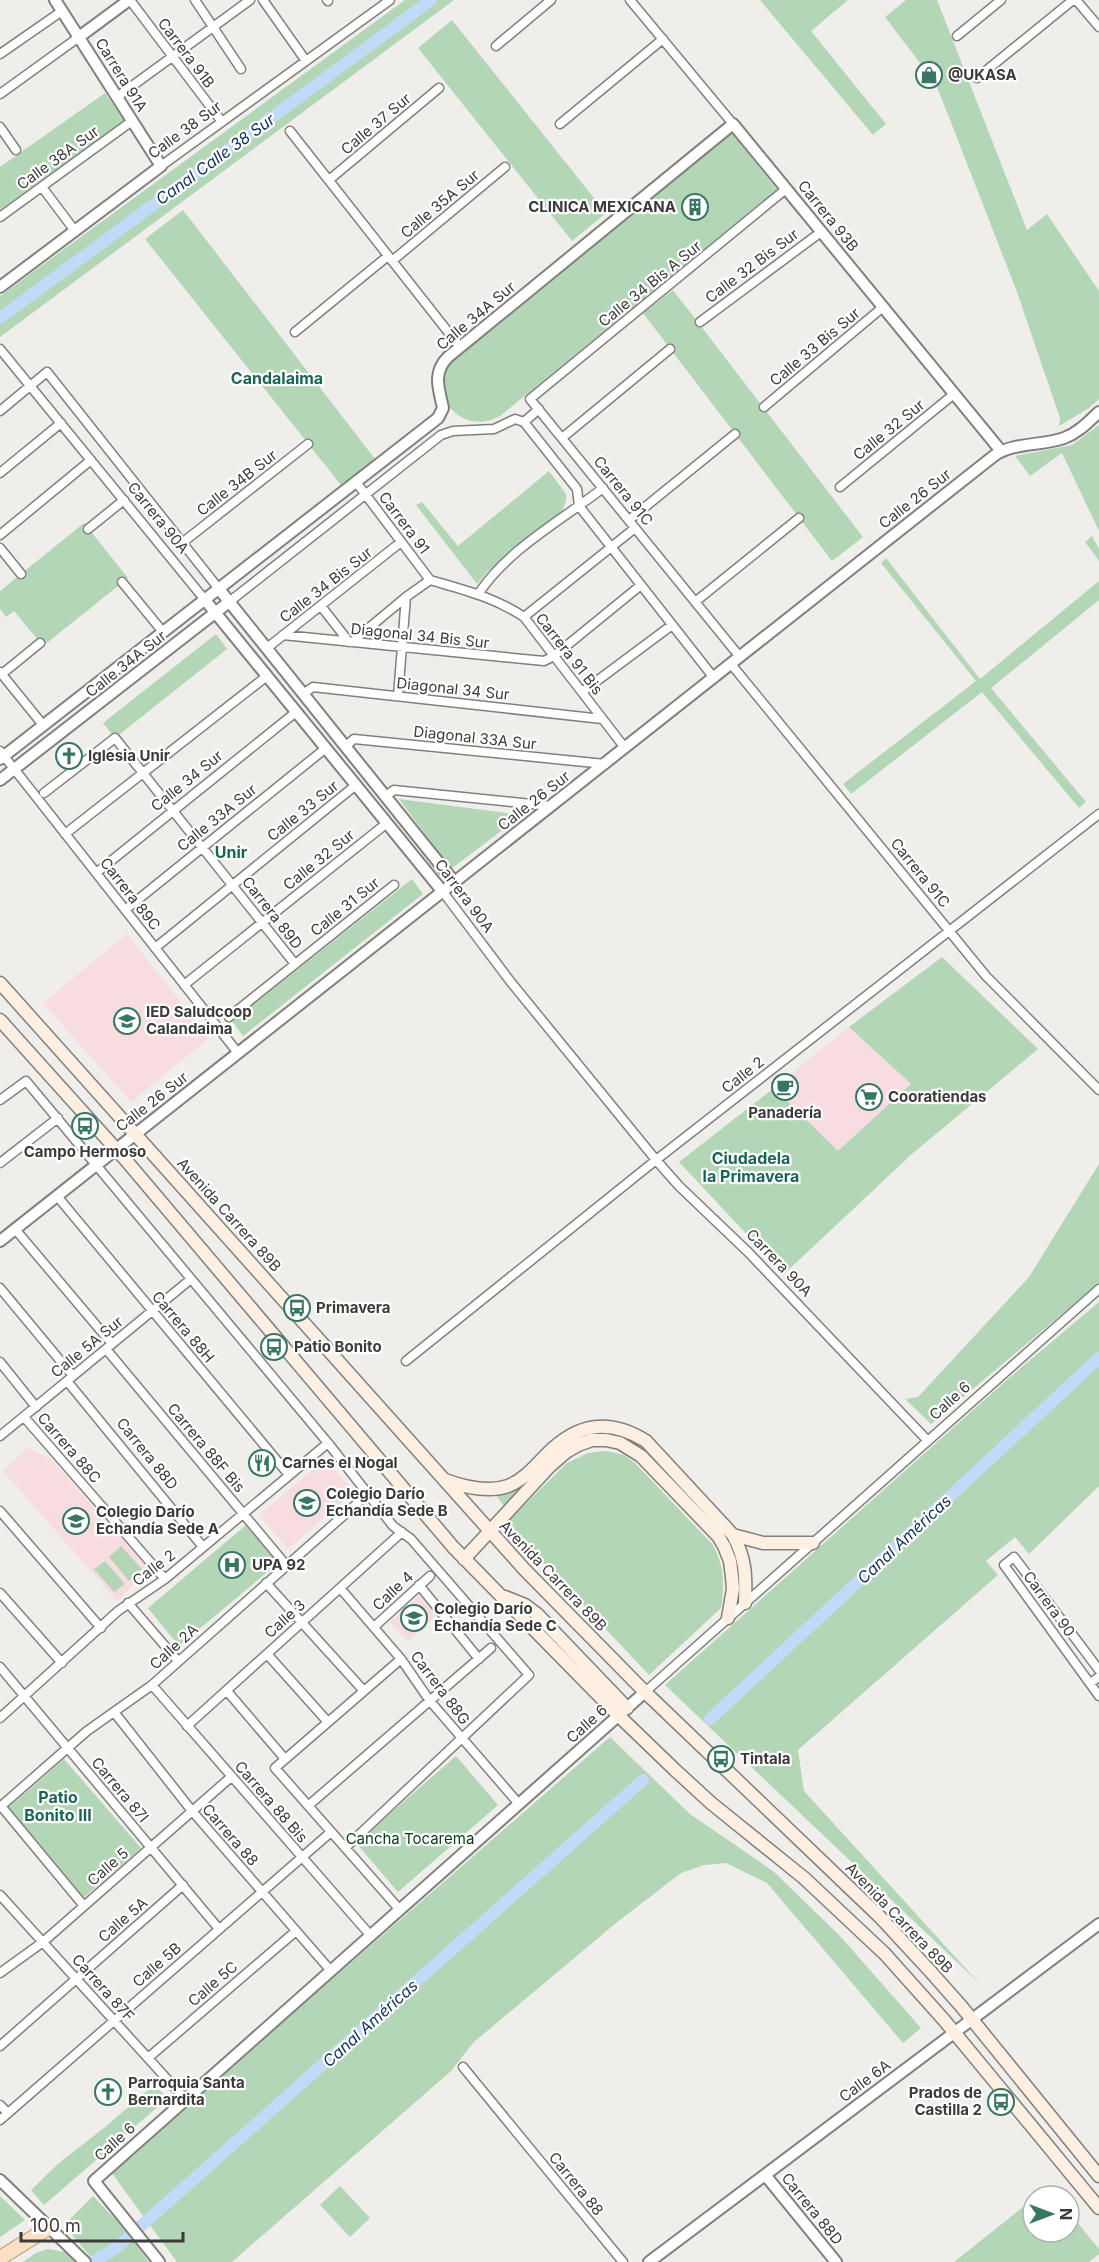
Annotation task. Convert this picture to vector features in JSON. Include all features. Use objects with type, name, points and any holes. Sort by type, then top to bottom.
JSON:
[{"type":"main road","name":"Avenida Carrera 89B","points":[[0,983],[489,1531],[566,1613],[645,1692],[880,1917],[971,2019],[1099,2176]]},
{"type":"main road","points":[[0,1020],[116,1149],[464,1559],[623,1712],[711,1803],[804,1878],[854,1923],[908,1979],[1099,2208]]},
{"type":"main road","points":[[444,1479],[478,1488],[508,1486],[525,1476],[555,1446],[572,1433],[596,1427],[622,1429],[646,1441],[733,1534],[742,1551],[745,1565],[745,1604]]},
{"type":"main road","points":[[464,1559],[550,1466],[566,1452],[592,1440],[620,1443],[641,1456],[718,1536],[730,1561],[732,1577],[733,1589],[728,1618]]},
{"type":"main road","points":[[733,1534],[763,1543],[813,1543]]},
{"type":"main road","points":[[0,2258],[50,2227]]},
{"type":"street","name":"Carrera 91A","points":[[55,0],[161,166]]},
{"type":"street","points":[[0,94],[129,0]]},
{"type":"street","name":"Carrera 91B","points":[[129,0],[222,122]]},
{"type":"street","points":[[195,0],[241,69]]},
{"type":"street","points":[[117,97],[250,0]]},
{"type":"street","points":[[263,0],[306,61]]},
{"type":"street","name":"Calle 38 Sur","points":[[0,286],[390,0]]},
{"type":"street","points":[[496,46],[551,0]]},
{"type":"street","name":"Carrera 93B","points":[[630,0],[1001,451]]},
{"type":"street","points":[[957,36],[1001,0]]},
{"type":"street","points":[[977,78],[1075,0],[1097,21]]},
{"type":"street","points":[[0,54],[62,11]]},
{"type":"street","points":[[560,124],[663,39]]},
{"type":"street","name":"Calle 37 Sur","points":[[329,180],[439,88]]},
{"type":"street","name":"Calle 38A Sur","points":[[0,217],[132,121]]},
{"type":"street","name":"Calle 34A Sur","points":[[219,589],[442,414],[443,408],[437,387],[440,368],[448,357],[733,124]]},
{"type":"street","points":[[0,127],[16,150]]},
{"type":"street","points":[[290,130],[459,347]]},
{"type":"street","name":"Calle 35A Sur","points":[[295,332],[505,167]]},
{"type":"street","points":[[42,186],[75,231]]},
{"type":"street","name":"Calle 34 Bis A Sur","points":[[530,399],[786,189]]},
{"type":"street","name":"Calle 32 Bis Sur","points":[[700,322],[821,232]]},
{"type":"street","name":"Calle 33 Bis Sur","points":[[764,407],[883,308]]},
{"type":"street","name":"Carrera 90A","points":[[0,349],[443,892],[510,981],[656,1160],[679,1186],[748,1252],[928,1441]]},
{"type":"street","points":[[562,438],[670,349]]},
{"type":"street","name":"Carrera 90A","points":[[30,386],[47,372],[455,883]]},
{"type":"street","points":[[0,411],[30,386]]},
{"type":"street","name":"Calle 32 Sur","points":[[840,487],[954,394]]},
{"type":"street","name":"Carrera 91C","points":[[530,399],[695,602],[735,660],[949,931],[986,975],[1099,1090]]},
{"type":"street","name":"Calle 34A Sur","points":[[0,780],[216,613],[432,441],[447,432],[494,429],[515,419],[524,422],[539,410]]},
{"type":"street","name":"Calle 26 Sur","points":[[0,1241],[1001,451],[1063,438],[1079,429],[1099,412]]},
{"type":"street","points":[[524,422],[577,489],[579,506],[714,678]]},
{"type":"street","points":[[0,473],[61,423]]},
{"type":"street","points":[[629,520],[735,434]]},
{"type":"street","name":"Calle 34B Sur","points":[[183,543],[308,444]]},
{"type":"street","points":[[0,536],[92,460]]},
{"type":"street","name":"Carrera 91","points":[[356,482],[430,580]]},
{"type":"street","points":[[479,593],[489,577],[511,557],[603,488]]},
{"type":"street","points":[[88,529],[124,500]]},
{"type":"street","points":[[695,602],[799,518]]},
{"type":"street","points":[[524,617],[635,528]]},
{"type":"street","name":"Calle 34 Bis Sur","points":[[267,648],[401,542]]},
{"type":"street","points":[[0,548],[21,574]]},
{"type":"street","points":[[321,606],[350,642],[430,580]]},
{"type":"street","name":"Carrera 91 Bis","points":[[430,580],[479,593],[524,617],[625,748]]},
{"type":"street","points":[[122,582],[163,632]]},
{"type":"street","points":[[554,656],[641,585]]},
{"type":"street","points":[[1,755],[219,589]]},
{"type":"street","points":[[398,696],[406,597]]},
{"type":"street","points":[[582,692],[672,625]]},
{"type":"street","name":"Diagonal 34 Bis Sur","points":[[283,635],[534,661],[544,661],[554,656]]},
{"type":"street","points":[[40,643],[1,673],[43,725]]},
{"type":"street","points":[[65,834],[267,675]]},
{"type":"street","name":"Diagonal 34 Sur","points":[[303,694],[313,687],[602,719]]},
{"type":"street","name":"Calle 34 Sur","points":[[96,873],[296,712]]},
{"type":"street","name":"Carrera 89D","points":[[45,793],[115,738],[295,964]]},
{"type":"street","name":"Diagonal 33A Sur","points":[[346,746],[354,739],[604,764]]},
{"type":"street","name":"Calle 33A Sur","points":[[125,910],[326,748]]},
{"type":"street","name":"Carrera 89C","points":[[1,755],[238,1053]]},
{"type":"street","name":"Calle 33 Sur","points":[[155,948],[356,785]]},
{"type":"street","points":[[386,796],[394,790],[551,806]]},
{"type":"street","name":"Calle 2","points":[[406,1361],[656,1160],[1099,814]]},
{"type":"street","name":"Calle 32 Sur","points":[[184,985],[387,823]]},
{"type":"street","name":"Calle 31 Sur","points":[[229,1017],[394,885]]},
{"type":"street","points":[[0,1100],[26,1081],[328,1443],[393,1526],[411,1539],[529,1675],[345,1848]]},
{"type":"street","points":[[0,1163],[58,1118]]},
{"type":"street","name":"Carrera 88H","points":[[57,1196],[289,1475]]},
{"type":"street","name":"Carrera 88F Bis","points":[[15,1229],[286,1565]]},
{"type":"street","name":"Calle 5A Sur","points":[[1,1434],[191,1279]]},
{"type":"street","name":"Carrera 88D","points":[[0,1288],[203,1547]]},
{"type":"street","name":"Calle 6","points":[[159,2262],[94,2181],[1099,1289]]},
{"type":"street","points":[[0,1362],[36,1407]]},
{"type":"street","name":"Carrera 88C","points":[[24,1417],[165,1579]]},
{"type":"street","name":"Calle 2","points":[[0,1718],[128,1603],[165,1579],[328,1443]]},
{"type":"street","name":"Calle 2A","points":[[1,1807],[67,1749],[152,1684],[361,1500]]},
{"type":"street","points":[[0,1511],[101,1628]]},
{"type":"street","name":"Calle 3","points":[[187,1726],[402,1532]]},
{"type":"street","name":"Carrera 90","points":[[1099,1670],[1014,1557],[1004,1565],[1099,1696]]},
{"type":"street","name":"Calle 4","points":[[374,1627],[430,1575]]},
{"type":"street","points":[[266,1583],[364,1691]]},
{"type":"street","points":[[419,1586],[479,1659]]},
{"type":"street","name":"Carrera 88G","points":[[340,1588],[401,1659],[430,1701],[519,1804]]},
{"type":"street","points":[[0,1593],[62,1663]]},
{"type":"street","points":[[128,1603],[178,1661]]},
{"type":"street","points":[[309,1806],[491,1648]]},
{"type":"street","points":[[267,1654],[327,1721]]},
{"type":"street","points":[[400,1910],[276,1768],[327,1721],[401,1659]]},
{"type":"street","name":"Carrera 87I","points":[[0,1667],[219,1929]]},
{"type":"street","points":[[1090,1683],[1099,1677]]},
{"type":"street","name":"Carrera 88 Bis","points":[[152,1684],[371,1936]]},
{"type":"street","points":[[227,1691],[285,1759]]},
{"type":"street","name":"Carrera 88","points":[[114,1712],[192,1811],[331,1971]]},
{"type":"street","name":"Calle 5","points":[[0,1973],[43,1942],[231,1777]]},
{"type":"street","points":[[1,1807],[84,1906]]},
{"type":"street","name":"Calle 5B","points":[[0,2120],[332,1832]]},
{"type":"street","name":"Calle 5A","points":[[0,2046],[183,1886]]},
{"type":"street","name":"Carrera 87F","points":[[0,1895],[186,2100]]},
{"type":"street","name":"Calle 6A","points":[[649,2262],[1099,1924]]},
{"type":"street","name":"Calle 5C","points":[[148,2058],[296,1930]]},
{"type":"street","name":"Carrera 88","points":[[463,2067],[623,2262]]},
{"type":"street","points":[[0,2105],[8,2114]]},
{"type":"street","name":"Carrera 88D","points":[[766,2176],[836,2262]]},
{"type":"street","points":[[0,2180],[85,2262]]},
{"type":"street","points":[[5,2262],[50,2227]]},
{"type":"shaded area","name":"IED Saludcoop Calandaima","points":[[127,934],[209,1038],[131,1102],[43,1003]]},
{"type":"shaded area","points":[[849,1027],[911,1084],[838,1152],[774,1088]]},
{"type":"shaded area","name":"Colegio Darío Echandía Sede A","points":[[28,1448],[51,1459],[149,1570],[117,1601],[3,1471]]},
{"type":"shaded area","name":"Colegio Darío Echandía Sede B","points":[[326,1458],[354,1492],[288,1549],[259,1515]]},
{"type":"shaded area","name":"Colegio Darío Echandía Sede C","points":[[419,1595],[437,1615],[408,1642],[390,1622]]},
{"type":"green space","points":[[405,0],[454,0],[0,337],[0,296]]},
{"type":"green space","points":[[760,0],[848,0],[811,31],[886,124],[873,135]]},
{"type":"green space","points":[[906,0],[937,0],[1027,230],[1047,214],[1099,291],[1099,399],[1089,408],[1059,426],[1060,418],[1017,292],[936,84],[885,17]]},
{"type":"green space","points":[[452,20],[606,213],[572,241],[418,48]]},
{"type":"green space","points":[[105,93],[125,122],[0,210],[0,167]]},
{"type":"green space","points":[[731,132],[777,190],[500,416],[486,421],[473,421],[452,410],[441,388],[442,376],[448,363]]},
{"type":"green space","points":[[183,210],[375,459],[341,485],[145,239]]},
{"type":"green space","points":[[673,290],[863,537],[832,561],[643,313]]},
{"type":"green space","points":[[1099,425],[1099,531],[1062,453],[1030,476],[1015,456],[1072,445]]},
{"type":"green space","points":[[549,471],[566,494],[561,512],[487,572],[477,584],[416,505],[422,502],[458,546]]},
{"type":"green space","points":[[84,523],[128,578],[43,646],[14,611],[6,617],[0,609],[0,591]]},
{"type":"green space","points":[[1092,536],[1099,549],[1099,561],[1085,542]]},
{"type":"green space","points":[[886,558],[980,679],[1099,581],[1099,600],[991,688],[1086,802],[1079,808],[982,692],[851,794],[843,784],[976,681],[881,563]]},
{"type":"green space","points":[[216,634],[227,649],[115,738],[103,723]]},
{"type":"green space","points":[[399,799],[522,815],[451,869]]},
{"type":"green space","points":[[412,879],[423,894],[243,1036],[232,1021]]},
{"type":"green space","points":[[942,957],[1038,1049],[913,1153],[784,1274],[679,1162],[774,1088],[838,1151],[911,1084],[849,1027]]},
{"type":"green space","points":[[1099,1164],[1099,1283],[931,1424],[905,1399],[918,1397],[1029,1277]]},
{"type":"green space","points":[[1099,1302],[1099,1486],[1029,1554],[1015,1537],[986,1561],[998,1575],[798,1750],[804,1791],[979,1983],[665,1685],[1009,1378]]},
{"type":"green space","points":[[606,1451],[624,1455],[635,1463],[713,1545],[721,1568],[723,1592],[721,1608],[649,1675],[506,1523],[567,1463],[588,1453]]},
{"type":"green space","points":[[528,1486],[504,1506],[495,1494]]},
{"type":"green space","points":[[246,1525],[278,1563],[179,1646],[148,1608]]},
{"type":"green space","points":[[121,1546],[142,1569],[129,1581],[109,1557]]},
{"type":"green space","points":[[105,1561],[125,1584],[114,1592],[94,1569]]},
{"type":"green space","points":[[610,1737],[690,1814],[773,1871],[840,1936],[921,2028],[903,2043],[767,1883],[726,1863],[704,1865],[681,1873],[616,1923],[474,2042],[450,2072],[232,2262],[177,2262],[111,2172]]},
{"type":"green space","name":"Cancha Tocarema","points":[[456,1756],[498,1805],[398,1892],[356,1843]]},
{"type":"green space","points":[[64,1759],[141,1848],[83,1898],[7,1809]]},
{"type":"green space","points":[[154,2085],[168,2098],[44,2205],[31,2190],[59,2163]]},
{"type":"green space","points":[[340,2186],[370,2218],[350,2237],[320,2205]]},
{"type":"green space","points":[[0,2196],[25,2220],[0,2237]]},
{"type":"green space","points":[[93,2196],[120,2224],[149,2262],[95,2262],[64,2225]]},
{"type":"green space","points":[[1021,2209],[1021,2244],[1081,2244],[1081,2227],[1099,2249],[1099,2254],[1089,2262],[954,2262]]},
{"type":"green space","points":[[48,2249],[65,2252],[76,2262],[23,2262],[36,2253]]},
{"type":"waterway","name":"Canal Calle 38 Sur","points":[[0,318],[431,0]]},
{"type":"waterway","name":"Canal Américas","points":[[710,1719],[1099,1358]]},
{"type":"waterway","name":"Canal Américas","points":[[93,2262],[116,2248],[643,1780]]},
{"type":"place","name":"@UKASA","points":[[929,75]]},
{"type":"place","name":"CLINICA MEXICANA","points":[[695,207]]},
{"type":"place","name":"Iglesia Unir","points":[[69,756]]},
{"type":"place","name":"IED Saludcoop Calandaima","points":[[127,1021]]},
{"type":"place","name":"Panadería","points":[[785,1087]]},
{"type":"place","name":"Cooratiendas","points":[[869,1097]]},
{"type":"place","name":"Campo Hermoso","points":[[85,1126]]},
{"type":"place","name":"Primavera","points":[[297,1308]]},
{"type":"place","name":"Patio Bonito","points":[[274,1347]]},
{"type":"place","name":"Carnes el Nogal","points":[[262,1463]]},
{"type":"place","name":"Colegio Darío Echandía Sede B","points":[[307,1503]]},
{"type":"place","name":"Colegio Darío Echandía Sede A","points":[[76,1521]]},
{"type":"place","name":"UPA 92","points":[[232,1565]]},
{"type":"place","name":"Colegio Darío Echandía Sede C","points":[[414,1618]]},
{"type":"place","name":"Tintala","points":[[721,1759]]},
{"type":"place","name":"Parroquia Santa Bernardita","points":[[108,2092]]},
{"type":"place","name":"Prados de Castilla 2","points":[[1001,2102]]},
{"type":"district","name":"Candalaima","points":[[277,378]]},
{"type":"district","name":"Unir","points":[[231,852]]},
{"type":"district","name":"Ciudadela la Primavera","points":[[751,1167]]},
{"type":"district","name":"Patio Bonito III","points":[[58,1806]]}]
